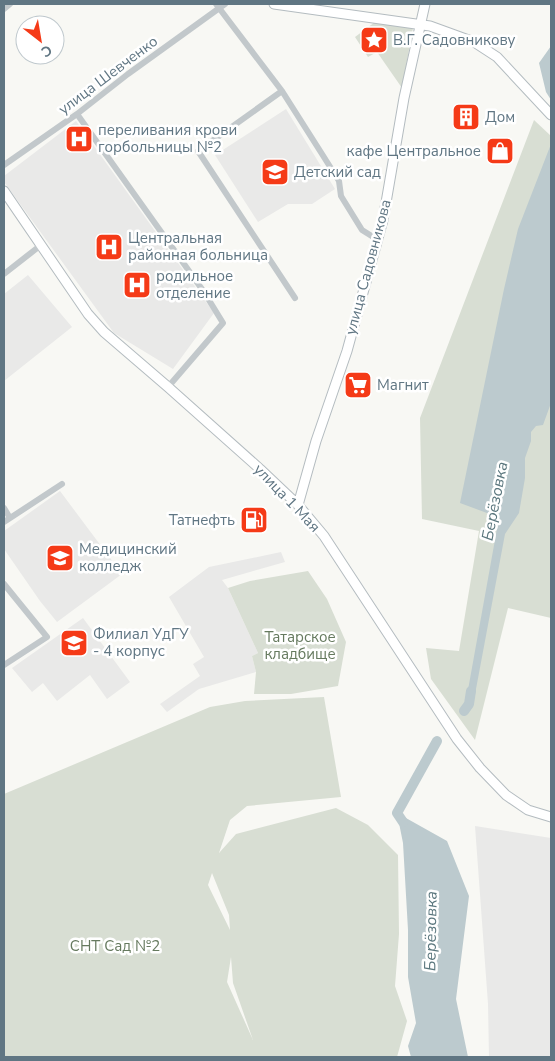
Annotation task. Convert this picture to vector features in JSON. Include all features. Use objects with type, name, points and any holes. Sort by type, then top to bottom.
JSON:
[{"type":"main road","points":[[274,4],[420,24],[474,42],[497,56],[551,115]]},
{"type":"main road","name":"улица Садовникова","points":[[298,506],[378,240],[404,98],[425,4]]},
{"type":"main road","name":"улица 1 Мая","points":[[4,191],[88,314],[104,332],[168,387],[298,506],[327,541],[457,739],[480,768],[506,795],[528,810],[551,817]]},
{"type":"street","points":[[4,9],[10,4]]},
{"type":"street","points":[[220,5],[282,91],[339,181],[341,196],[362,230],[378,240]]},
{"type":"street","name":"улица Шевченко","points":[[4,165],[77,114],[220,5]]},
{"type":"street","points":[[282,91],[198,151],[295,298]]},
{"type":"street","points":[[77,114],[204,292],[223,323],[168,387]]},
{"type":"street","points":[[4,274],[42,245]]},
{"type":"street","points":[[4,522],[62,484]]},
{"type":"street","points":[[4,508],[10,518]]},
{"type":"street","points":[[4,584],[47,637],[4,665]]},
{"type":"shaded area","name":"Детский сад","points":[[286,109],[335,189],[312,204],[288,204],[258,222],[215,155]]},
{"type":"shaded area","name":"Центральная районная больница","points":[[76,121],[214,313],[173,369],[114,333],[4,182],[4,176]]},
{"type":"shaded area","points":[[28,275],[72,327],[4,381],[4,294]]},
{"type":"shaded area","name":"Медицинский колледж","points":[[60,491],[122,574],[57,622],[4,549],[4,531]]},
{"type":"shaded area","points":[[281,552],[285,562],[222,580],[228,588],[258,653],[252,656],[256,672],[199,689],[167,712],[160,704],[200,676],[193,664],[204,657],[169,597],[209,567]]},
{"type":"shaded area","name":"Филиал УдГУ - 4 корпус","points":[[83,618],[130,682],[107,699],[90,675],[57,701],[43,683],[32,692],[12,668]]},
{"type":"shaded area","points":[[475,826],[551,838],[551,1057],[489,1057],[488,1004]]},
{"type":"green space","points":[[375,22],[413,28],[402,88],[377,52],[368,57],[355,37]]},
{"type":"green space","points":[[534,120],[551,136],[551,618],[508,608],[475,740],[431,679],[426,648],[459,651],[479,531],[422,519],[420,418]]},
{"type":"green space","name":"Татарское кладбище","points":[[308,571],[327,599],[346,642],[338,686],[291,694],[254,694],[256,672],[252,656],[258,653],[228,588],[250,581]]},
{"type":"green space","name":"СНТ Сад №2","points":[[324,697],[341,797],[247,806],[230,820],[219,853],[236,834],[336,808],[368,825],[398,855],[399,934],[395,986],[407,1021],[397,1057],[4,1057],[4,794],[210,707],[245,701]],"holes":[[[212,873],[229,915],[230,930],[208,885]],[[231,957],[233,983],[253,1040],[227,982]]]},
{"type":"water","points":[[551,46],[551,100],[546,92],[539,63]]},
{"type":"water","points":[[551,144],[551,403],[543,425],[536,426],[531,432],[531,441],[525,458],[525,478],[519,513],[505,534],[473,705],[466,701],[498,523],[495,516],[460,503],[518,229]]},
{"type":"water","points":[[397,813],[447,841],[469,896],[456,999],[468,1057],[411,1057],[408,1046],[416,1023],[408,977],[408,930],[403,843]]},
{"type":"waterway","name":"Берёзовка","points":[[464,711],[469,704],[471,691]]},
{"type":"waterway","name":"Берёзовка","points":[[403,822],[397,813],[437,741]]},
{"type":"place","name":"В.Г. Садовникову","points":[[374,40]]},
{"type":"place","name":"Дом","points":[[466,117]]},
{"type":"place","name":"переливания крови горбольницы №2","points":[[79,139]]},
{"type":"place","name":"кафе Центральное","points":[[500,151]]},
{"type":"place","name":"Детский сад","points":[[275,172]]},
{"type":"place","name":"Центральная районная больница","points":[[109,247]]},
{"type":"place","name":"родильное отделение","points":[[137,285]]},
{"type":"place","name":"Магнит","points":[[358,385]]},
{"type":"place","name":"Татнефть","points":[[254,520]]},
{"type":"place","name":"Медицинский колледж","points":[[60,558]]},
{"type":"place","name":"Филиал УдГУ - 4 корпус","points":[[74,643]]}]
